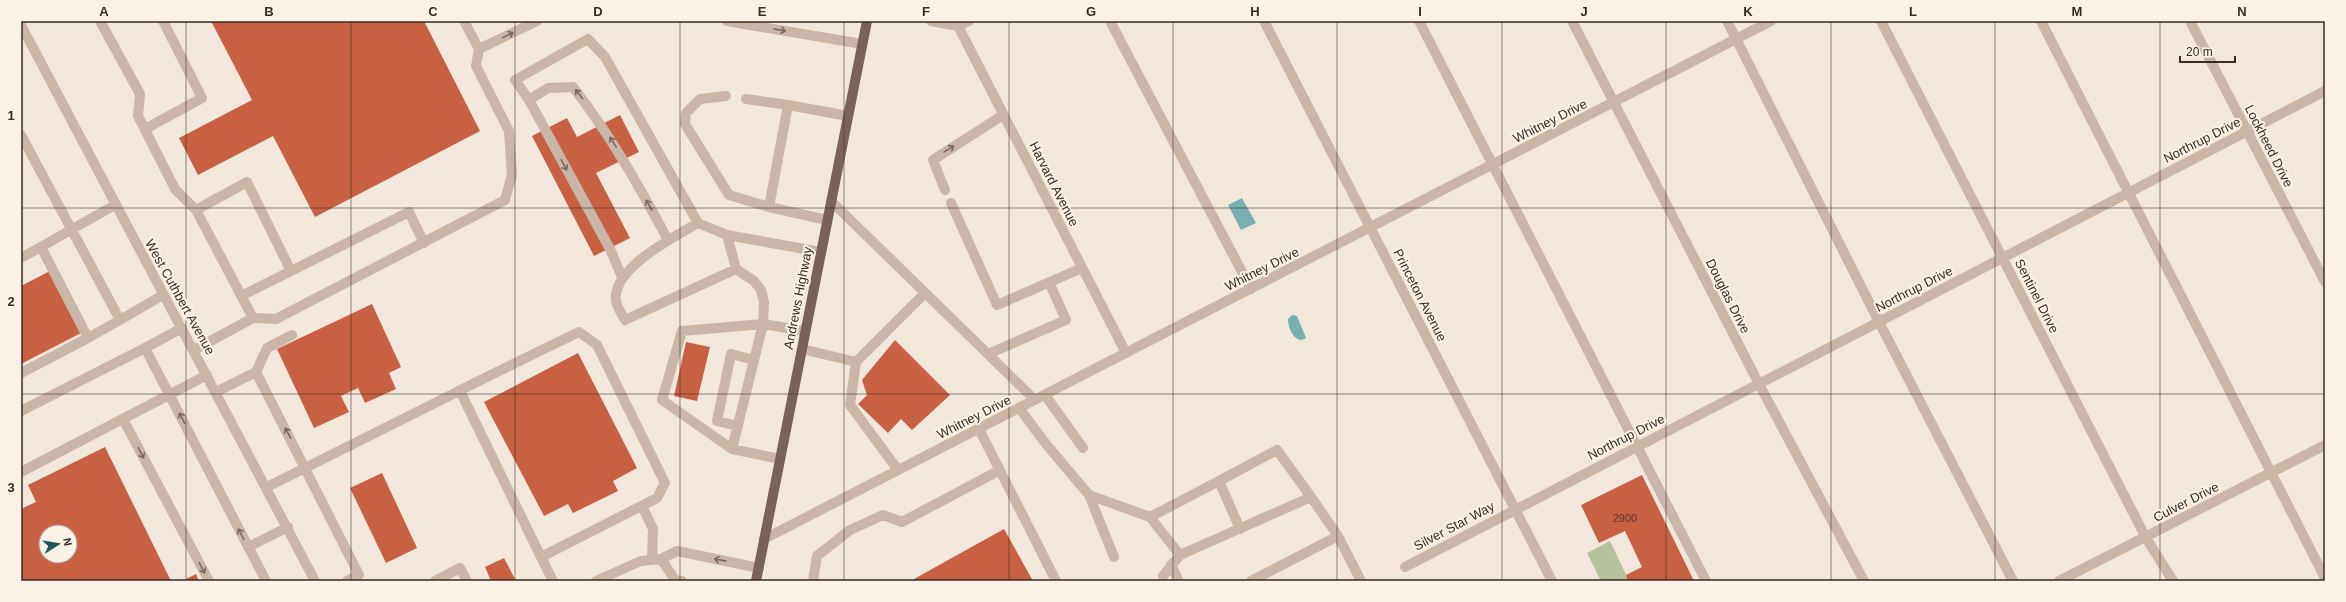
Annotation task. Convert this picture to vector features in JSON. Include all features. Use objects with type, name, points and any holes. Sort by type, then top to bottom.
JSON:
[{"type":"main road","name":"Andrews Highway","points":[[756,581],[866,21]]},
{"type":"street","points":[[21,24],[25,21]]},
{"type":"street","points":[[100,21],[140,94],[138,116],[175,189],[196,210],[253,318]]},
{"type":"street","points":[[145,129],[202,98],[163,21]]},
{"type":"street","points":[[194,350],[253,318],[276,319],[505,200],[512,174],[510,131],[476,66],[480,49],[464,21]]},
{"type":"street","points":[[480,49],[537,21]]},
{"type":"street","points":[[728,21],[862,44]]},
{"type":"street","points":[[931,21],[958,26],[968,21]]},
{"type":"street","points":[[1110,21],[1251,289]]},
{"type":"street","name":"Princeton Avenue","points":[[1264,21],[1552,581]]},
{"type":"street","points":[[1419,21],[1706,581]]},
{"type":"street","name":"Douglas Drive","points":[[1572,21],[1759,384],[1864,581]]},
{"type":"street","points":[[1727,21],[1879,322],[2013,581]]},
{"type":"street","name":"Whitney Drive","points":[[764,539],[1771,21]]},
{"type":"street","name":"Sentinel Drive","points":[[1881,21],[2146,538],[2173,581]]},
{"type":"street","points":[[2041,21],[2325,578]]},
{"type":"street","name":"Lockheed Drive","points":[[2190,21],[2325,282]]},
{"type":"street","name":"West Cuthbert Avenue","points":[[21,24],[115,206],[194,350],[315,581]]},
{"type":"street","name":"Harvard Avenue","points":[[958,26],[1126,353]]},
{"type":"street","points":[[622,277],[610,249],[529,100],[515,80],[588,39],[605,57],[698,223],[727,235],[821,252]]},
{"type":"street","points":[[529,100],[548,88],[573,87],[602,124],[624,159],[668,240]]},
{"type":"street","name":"Northrup Drive","points":[[1515,508],[1759,384],[2325,91]]},
{"type":"street","points":[[726,96],[700,99],[686,113],[685,124],[729,195],[769,207],[827,220]]},
{"type":"street","points":[[746,99],[848,116]]},
{"type":"street","points":[[769,207],[788,105]]},
{"type":"street","points":[[945,190],[933,160],[1003,115]]},
{"type":"street","points":[[22,138],[120,320]]},
{"type":"street","points":[[196,210],[247,182],[291,271]]},
{"type":"street","points":[[831,201],[1035,400]]},
{"type":"street","points":[[951,203],[997,305],[1082,268]]},
{"type":"street","points":[[21,258],[115,206]]},
{"type":"street","points":[[241,296],[409,212],[424,243]]},
{"type":"street","points":[[698,223],[668,240],[622,277],[616,300],[624,320],[736,269]]},
{"type":"street","points":[[727,235],[736,269],[754,281],[761,290],[764,302],[763,324],[732,448]]},
{"type":"street","points":[[41,247],[88,338]]},
{"type":"street","points":[[988,354],[1066,320],[1049,282]]},
{"type":"street","points":[[898,470],[850,405],[856,362],[925,293]]},
{"type":"street","points":[[21,373],[88,338],[163,295]]},
{"type":"street","points":[[780,459],[732,448],[662,400],[682,331],[763,324],[805,331]]},
{"type":"street","points":[[21,411],[182,328]]},
{"type":"street","points":[[267,487],[579,332],[597,344],[665,483],[657,498],[541,557]]},
{"type":"street","points":[[216,392],[256,372],[267,348],[292,335]]},
{"type":"street","points":[[145,348],[266,581]]},
{"type":"street","points":[[802,349],[856,362]]},
{"type":"street","points":[[738,426],[717,421],[731,354],[754,360]]},
{"type":"street","points":[[256,372],[359,575],[347,581]]},
{"type":"street","points":[[21,472],[207,375]]},
{"type":"street","points":[[460,390],[553,581]]},
{"type":"street","points":[[1045,395],[1083,448]]},
{"type":"street","points":[[1019,408],[1046,444],[1089,495],[1114,557]]},
{"type":"street","points":[[123,419],[209,581]]},
{"type":"street","points":[[979,429],[1056,581]]},
{"type":"street","name":"Culver Drive","points":[[2059,581],[2146,538],[2325,445]]},
{"type":"street","points":[[1150,517],[1277,450],[1338,536],[1361,581]]},
{"type":"street","points":[[812,581],[817,556],[850,530],[883,515],[902,522],[1000,470]]},
{"type":"street","points":[[1219,481],[1240,529]]},
{"type":"street","points":[[1089,495],[1150,517],[1180,555]]},
{"type":"street","points":[[1162,576],[1180,555],[1311,498]]},
{"type":"street","points":[[642,506],[653,529],[657,559],[675,580],[682,581]]},
{"type":"street","name":"Silver Star Way","points":[[1405,566],[1515,508]]},
{"type":"street","points":[[248,547],[288,527]]},
{"type":"street","points":[[1251,581],[1338,536]]},
{"type":"street","points":[[596,581],[641,561],[657,559],[677,551],[759,568]]},
{"type":"street","points":[[1171,565],[1179,581]]},
{"type":"street","points":[[434,581],[460,568],[466,581]]},
{"type":"green space","points":[[1610,541],[1629,581],[1601,581],[1587,553]]},
{"type":"water","points":[[1242,198],[1256,223],[1241,230],[1228,205]]},
{"type":"water","points":[[1292,315],[1297,316],[1306,338],[1302,340],[1296,338],[1290,329],[1288,319]]},
{"type":"building","points":[[211,21],[424,21],[480,131],[315,217],[273,136],[198,175],[179,138],[252,100]]},
{"type":"building","points":[[620,115],[639,152],[596,173],[630,238],[594,256],[532,136],[567,118],[577,137]]},
{"type":"building","points":[[50,271],[81,333],[21,364],[21,286]]},
{"type":"building","points":[[372,304],[401,367],[389,373],[396,389],[365,403],[358,388],[341,396],[349,412],[314,428],[277,349]]},
{"type":"building","points":[[895,340],[950,395],[912,430],[901,419],[888,433],[858,404],[867,395],[862,380]]},
{"type":"building","points":[[686,342],[710,347],[697,401],[674,396]]},
{"type":"building","points":[[578,353],[637,468],[613,481],[618,491],[573,513],[568,504],[544,516],[484,402]]},
{"type":"building","points":[[105,447],[171,581],[21,581],[21,509],[36,502],[28,485]]},
{"type":"building","points":[[382,473],[417,548],[386,563],[350,488]]},
{"type":"building","points":[[1642,475],[1694,581],[1628,581],[1626,575],[1642,567],[1625,531],[1599,543],[1581,505]]},
{"type":"building","points":[[1004,529],[1033,581],[914,581],[914,579]]},
{"type":"building","points":[[504,558],[516,581],[491,581],[485,567]]},
{"type":"building","points":[[196,574],[199,581],[182,581]]}]
